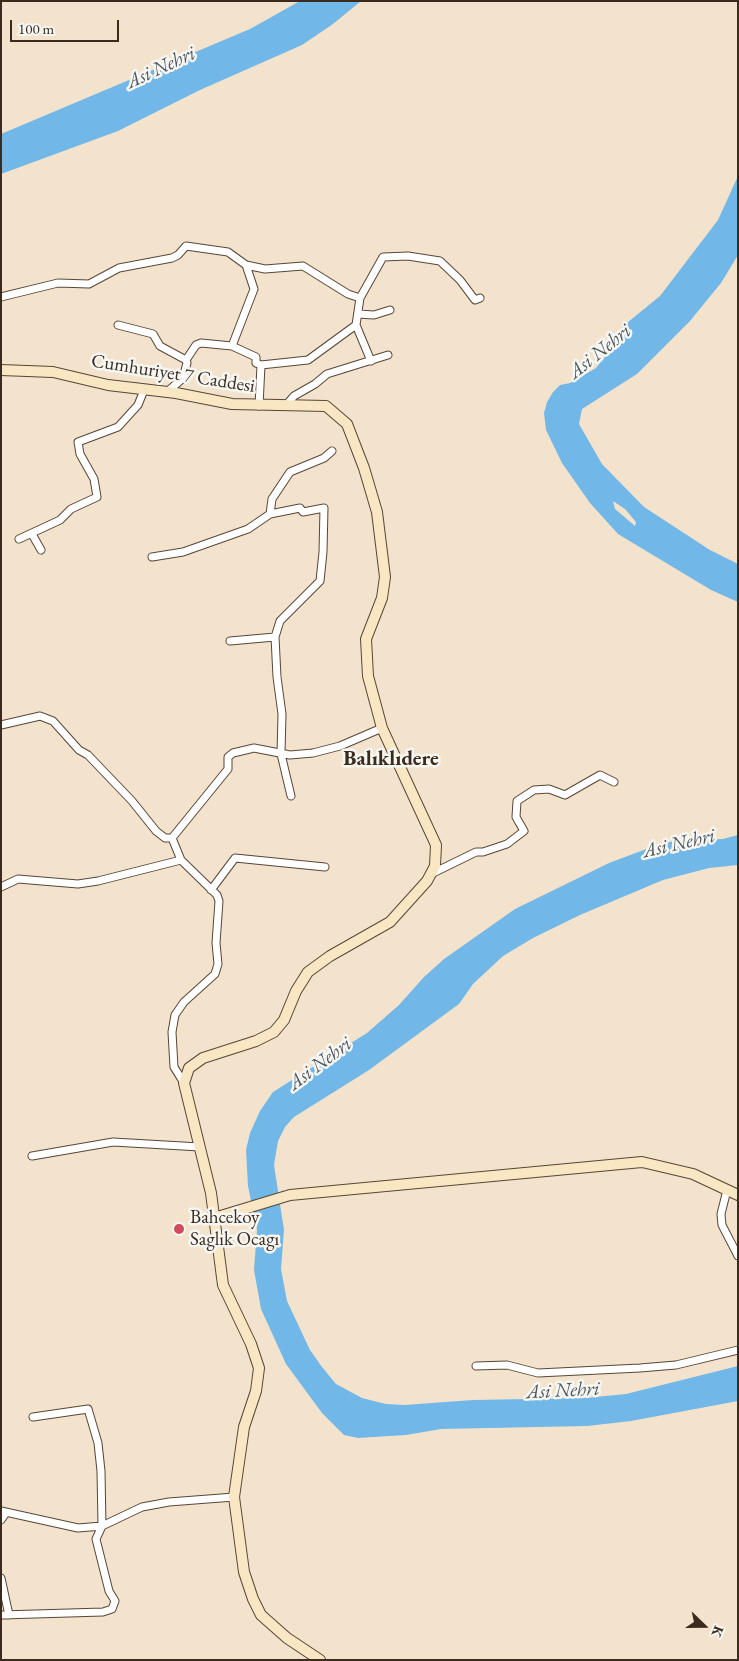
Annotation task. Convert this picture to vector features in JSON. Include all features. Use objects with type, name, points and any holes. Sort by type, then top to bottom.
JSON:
[{"type":"main road","name":"Cumhuriyet 7 Caddesi","points":[[1,370],[54,372],[108,385],[167,392],[232,404],[326,406],[347,424],[378,512],[385,577],[382,598],[366,639],[372,695],[382,728],[436,845],[437,859],[431,874],[407,905],[390,922],[330,956],[308,972],[296,991],[284,1020],[274,1032],[256,1041],[203,1058],[189,1068],[184,1083]]},
{"type":"main road","points":[[184,1083],[219,1217],[220,1273],[229,1301],[251,1344],[259,1368],[256,1391],[244,1427],[234,1498],[244,1572],[253,1599],[271,1626],[320,1660]]},
{"type":"main road","points":[[219,1217],[290,1195],[642,1162],[693,1174],[738,1196]]},
{"type":"street","points":[[1,297],[58,283],[89,284],[119,268],[172,258],[178,255],[186,246],[228,252],[246,265],[265,269],[303,266],[348,294],[360,298]]},
{"type":"street","points":[[371,361],[356,326],[360,298],[383,257],[395,256],[440,261],[460,280],[475,300],[480,298]]},
{"type":"street","points":[[232,346],[254,289],[246,265]]},
{"type":"street","points":[[358,314],[374,315],[390,310]]},
{"type":"street","points":[[118,325],[154,334],[160,346],[186,360]]},
{"type":"street","points":[[167,392],[183,378],[186,360],[196,345],[201,343],[232,346],[256,357],[256,363],[260,365],[308,360],[356,326]]},
{"type":"street","points":[[287,404],[294,396],[315,384],[327,374],[388,356]]},
{"type":"street","points":[[259,406],[260,365]]},
{"type":"street","points":[[19,539],[60,520],[71,509],[97,497],[94,480],[80,454],[78,442],[118,427],[138,405],[144,390]]},
{"type":"street","points":[[270,514],[272,499],[290,472],[324,458],[332,451]]},
{"type":"street","points":[[152,557],[183,552],[232,536],[248,529],[270,514],[300,508],[303,512],[324,508],[320,581],[280,621],[274,637],[276,677],[282,714],[281,754],[291,796]]},
{"type":"street","points":[[32,534],[41,550]]},
{"type":"street","points":[[230,641],[274,637]]},
{"type":"street","points":[[1,725],[40,716],[52,721],[79,750],[88,755],[126,794],[156,831],[165,838],[172,838]]},
{"type":"street","points":[[172,838],[228,769],[228,757],[233,753],[254,748],[290,755],[328,750],[382,728]]},
{"type":"street","points":[[431,874],[476,852],[483,852],[507,844],[524,832],[516,817],[517,801],[534,790],[549,789],[565,795],[600,775],[614,782]]},
{"type":"street","points":[[172,838],[181,860],[217,895],[219,901],[216,944],[218,964],[215,974],[184,1002],[175,1015],[172,1032],[174,1067],[184,1083]]},
{"type":"street","points":[[211,890],[235,858],[325,867]]},
{"type":"street","points":[[1,887],[18,879],[78,884],[98,881],[181,860]]},
{"type":"street","points":[[32,1156],[113,1142],[200,1147]]},
{"type":"street","points":[[727,1190],[721,1214],[722,1224],[738,1256]]},
{"type":"street","points":[[476,1366],[508,1365],[538,1373],[640,1368],[676,1364],[738,1350]]},
{"type":"street","points":[[1,1578],[5,1615],[103,1612],[112,1609],[115,1602],[109,1591],[96,1538],[102,1526],[98,1443],[88,1409],[33,1417]]},
{"type":"street","points":[[1,1520],[4,1512],[78,1528],[102,1526],[142,1507],[169,1502],[234,1498]]},
{"type":"water","name":"Asi Nehri","points":[[300,1],[361,1],[333,24],[302,45],[200,90],[118,131],[1,174],[1,134],[250,29]]},
{"type":"water","points":[[738,176],[738,255],[721,283],[690,321],[637,374],[582,409],[579,424],[602,464],[644,507],[710,550],[738,564],[738,602],[711,590],[618,534],[590,503],[562,463],[546,430],[544,413],[547,402],[560,385],[570,383],[596,368],[609,352],[622,327],[660,296],[718,220]],"holes":[[[613,501],[625,509],[636,522],[635,526],[615,509]]]},
{"type":"water","name":"Asi Nehri","points":[[738,835],[738,865],[709,868],[663,880],[580,915],[533,938],[503,956],[473,984],[459,1004],[369,1070],[294,1117],[285,1127],[278,1141],[274,1165],[284,1230],[281,1269],[287,1301],[310,1350],[322,1367],[336,1384],[362,1398],[386,1404],[404,1405],[473,1400],[585,1398],[626,1394],[738,1366],[738,1401],[631,1421],[587,1426],[441,1429],[406,1435],[358,1438],[344,1435],[322,1413],[286,1364],[261,1309],[254,1270],[257,1230],[248,1186],[246,1150],[250,1133],[260,1111],[273,1092],[367,1033],[399,1005],[424,977],[444,959],[515,909],[609,863],[657,845],[674,841],[723,839]]},
{"type":"place","name":"Bahcekoy Saglık Ocagı","points":[[179,1229]]},
{"type":"district","name":"Balıklıdere","points":[[391,759]]}]
